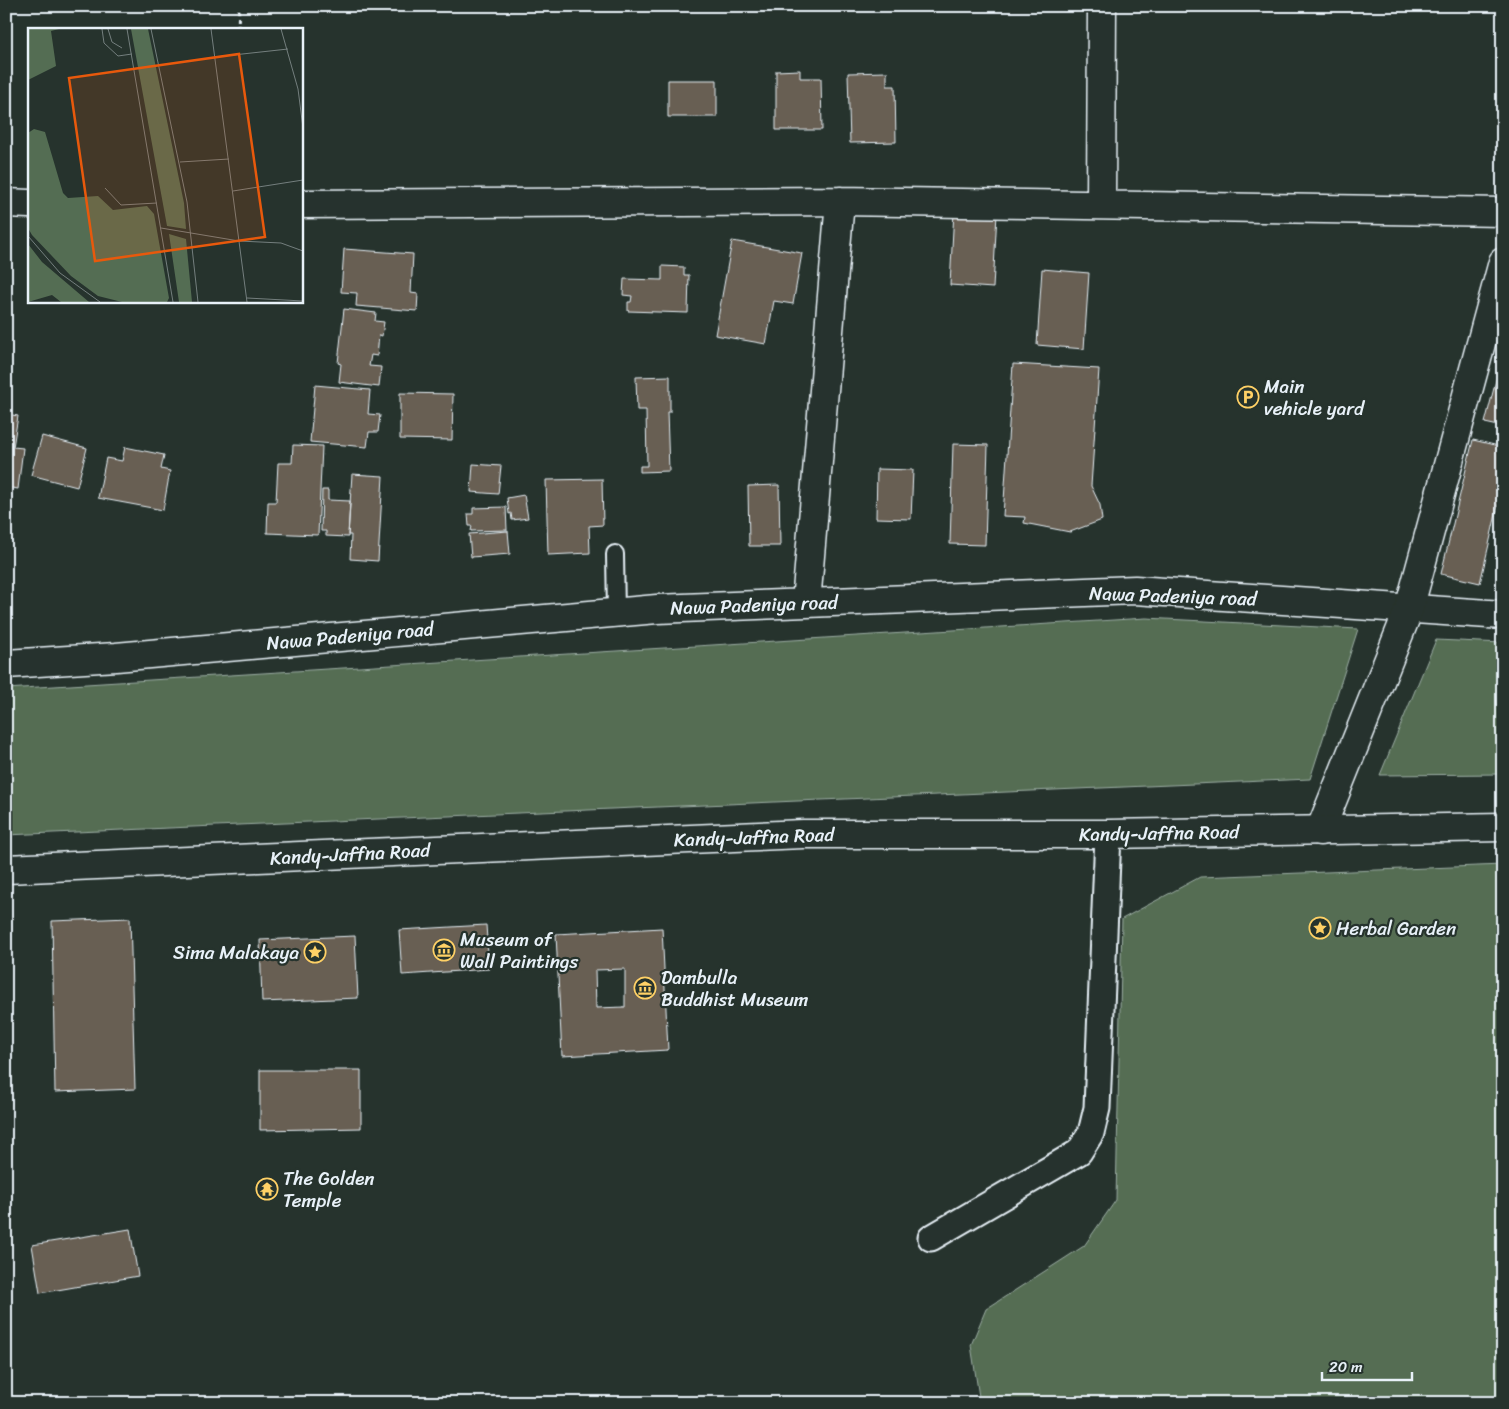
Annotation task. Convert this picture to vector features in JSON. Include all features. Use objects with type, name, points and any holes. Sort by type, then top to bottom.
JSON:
[{"type":"main road","points":[[1101,204],[1102,6]]},
{"type":"main road","points":[[806,603],[840,201]]},
{"type":"main road","points":[[302,204],[840,201],[1503,212]]},
{"type":"main road","points":[[6,204],[28,204]]},
{"type":"main road","points":[[1320,831],[1409,609],[1503,262]]},
{"type":"main road","name":"Nawa Padeniya road","points":[[6,664],[116,657],[657,609],[1135,590],[1503,615]]},
{"type":"main road","name":"Kandy-Jaffna Road","points":[[6,869],[803,834],[1108,834],[1503,827]]},
{"type":"street","points":[[931,1238],[1079,1152],[1091,1133],[1097,1108],[1108,834]]},
{"type":"lane","points":[[615,554],[616,613]]},
{"type":"path","points":[[238,6],[238,28]]},
{"type":"green space","points":[[1146,618],[1358,629],[1310,779],[6,835],[6,689]]},
{"type":"green space","points":[[1436,640],[1503,643],[1503,774],[1380,775]]},
{"type":"green space","points":[[1503,865],[1503,1403],[980,1403],[971,1345],[986,1309],[1084,1246],[1116,1200],[1122,919],[1200,877]]},
{"type":"building","points":[[800,70],[800,78],[821,78],[822,130],[776,130],[776,71]]},
{"type":"building","points":[[887,72],[887,86],[895,86],[896,142],[850,143],[848,73]]},
{"type":"building","points":[[668,80],[717,80],[717,117],[668,117]]},
{"type":"building","points":[[954,211],[997,213],[993,288],[950,285]]},
{"type":"building","points":[[732,241],[802,253],[793,304],[774,301],[766,344],[715,335]]},
{"type":"building","points":[[344,249],[413,254],[411,293],[418,294],[417,311],[356,306],[357,293],[341,292]]},
{"type":"building","points":[[662,266],[684,267],[684,275],[689,275],[688,313],[628,311],[628,302],[631,302],[632,296],[623,295],[624,279],[662,280]]},
{"type":"building","points":[[1042,269],[1089,273],[1084,349],[1037,345]]},
{"type":"building","points":[[344,309],[376,313],[375,321],[384,322],[382,336],[379,335],[377,356],[371,355],[369,366],[381,367],[379,387],[339,382],[341,364],[338,363]]},
{"type":"building","points":[[1503,353],[1503,427],[1485,423]]},
{"type":"building","points":[[1013,364],[1099,369],[1091,486],[1100,505],[1102,520],[1070,532],[1024,523],[1025,517],[1003,516]]},
{"type":"building","points":[[670,376],[670,412],[667,412],[669,471],[640,472],[640,466],[647,466],[646,410],[637,410],[636,377]]},
{"type":"building","points":[[315,385],[370,390],[368,414],[380,415],[378,432],[369,432],[367,447],[310,442]]},
{"type":"building","points":[[400,393],[453,394],[452,440],[400,439]]},
{"type":"building","points":[[6,414],[18,416],[13,447],[23,448],[18,489],[6,487]]},
{"type":"building","points":[[42,436],[87,448],[77,487],[31,475]]},
{"type":"building","points":[[1473,440],[1503,447],[1503,484],[1480,583],[1441,574]]},
{"type":"building","points":[[953,444],[988,445],[985,545],[950,544]]},
{"type":"building","points":[[293,445],[322,446],[318,535],[267,533],[268,502],[276,502],[278,463],[292,463]]},
{"type":"building","points":[[125,447],[164,455],[161,469],[170,471],[163,510],[98,498],[106,458],[122,461]]},
{"type":"building","points":[[473,464],[501,466],[498,494],[471,492]]},
{"type":"building","points":[[877,469],[913,470],[911,519],[876,518]]},
{"type":"building","points":[[352,474],[383,476],[378,561],[350,559],[351,535],[348,535]]},
{"type":"building","points":[[602,479],[603,525],[589,526],[590,553],[548,555],[546,480]]},
{"type":"building","points":[[779,485],[780,546],[749,546],[748,486]]},
{"type":"building","points":[[322,490],[328,490],[328,500],[350,501],[348,537],[326,536],[326,531],[321,531]]},
{"type":"building","points":[[524,495],[528,518],[512,520],[511,513],[509,514],[507,498]]},
{"type":"building","points":[[506,507],[507,530],[471,531],[472,526],[469,526],[468,514],[473,514],[473,508]]},
{"type":"building","points":[[508,531],[510,554],[471,557],[469,534]]},
{"type":"building","points":[[130,918],[135,1089],[55,1092],[52,921]]},
{"type":"building","name":"Museum of Wall Paintings","points":[[486,925],[489,969],[402,975],[399,930]]},
{"type":"building","name":"Dambulla Buddhist Museum","points":[[662,928],[668,1050],[562,1056],[556,934]],"holes":[[[625,969],[625,1007],[596,1008],[595,970]]]},
{"type":"building","points":[[355,936],[358,998],[262,1002],[260,940]]},
{"type":"building","points":[[260,1070],[361,1070],[361,1128],[260,1130]]},
{"type":"building","points":[[130,1229],[138,1276],[40,1293],[32,1245]]},
{"type":"place","name":"Main vehicle yard","points":[[1248,397]]},
{"type":"place","name":"Herbal Garden","points":[[1320,928]]},
{"type":"place","name":"Museum of Wall Paintings","points":[[444,950]]},
{"type":"place","name":"Sima Malakaya","points":[[315,952]]},
{"type":"place","name":"Dambulla Buddhist Museum","points":[[645,988]]},
{"type":"place","name":"The Golden Temple","points":[[267,1189]]}]
